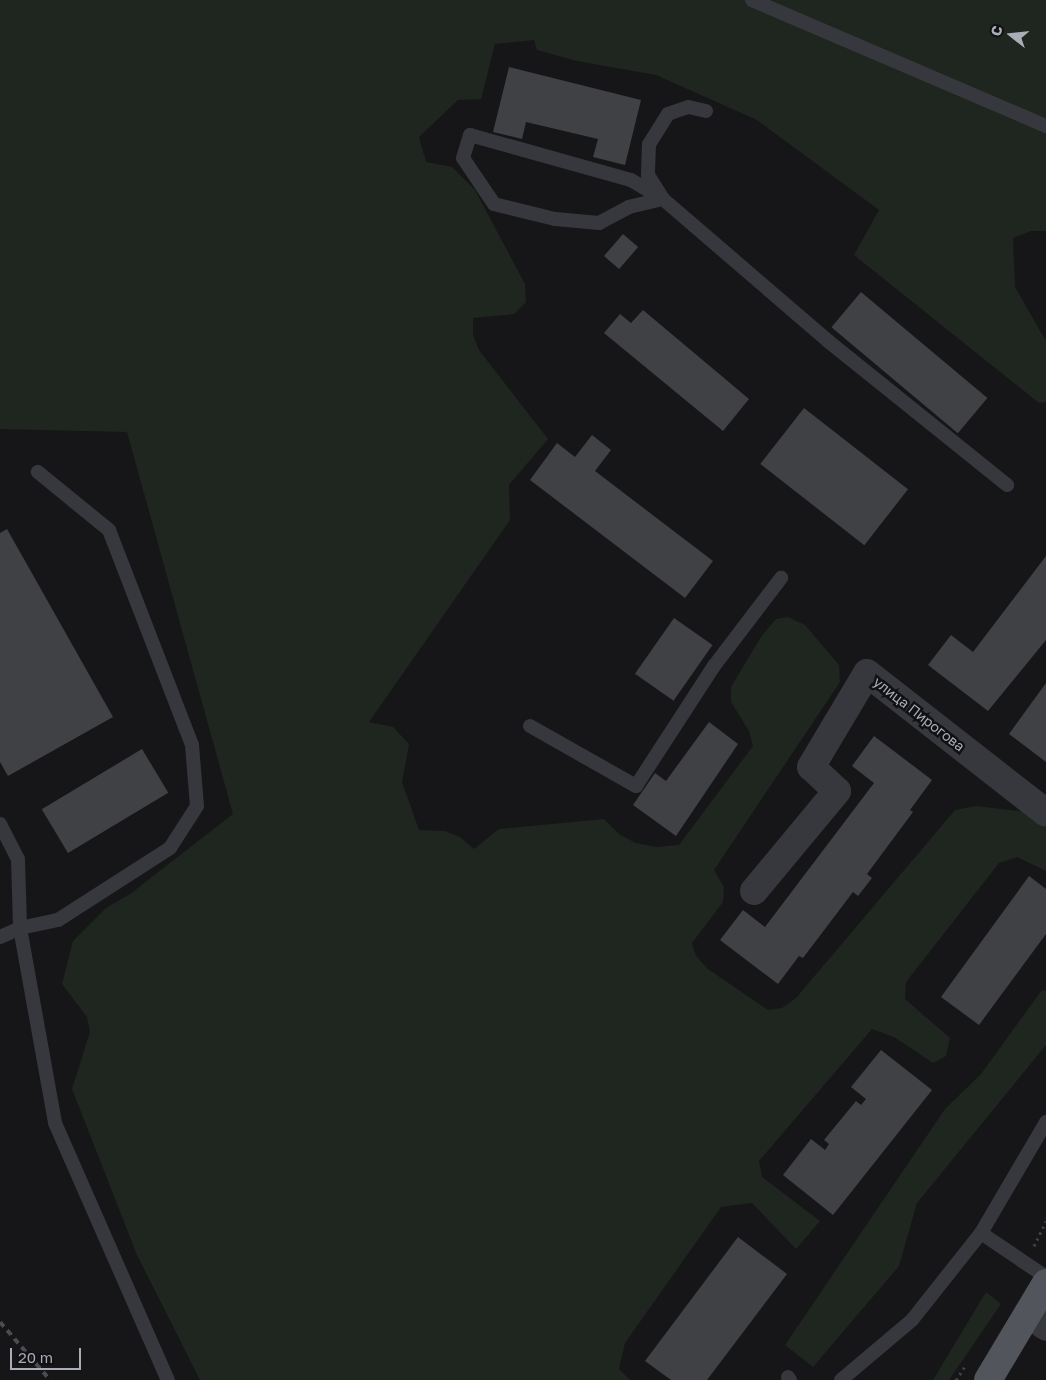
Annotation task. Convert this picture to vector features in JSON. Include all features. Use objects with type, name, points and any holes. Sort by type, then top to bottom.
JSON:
[{"type":"main road","points":[[988,1380],[1037,1320],[1046,1283]]},
{"type":"street","name":"улица Пирогова","points":[[754,891],[836,792],[811,767],[867,673],[1046,813]]},
{"type":"lane","points":[[752,0],[1046,126]]},
{"type":"lane","points":[[663,199],[648,175],[649,144],[668,114],[688,107],[706,111]]},
{"type":"lane","points":[[663,199],[629,208],[599,223],[556,219],[494,204],[463,158],[470,135],[631,180],[663,199],[828,341],[1007,485]]},
{"type":"lane","points":[[0,937],[20,928],[58,920],[170,848],[196,806],[192,745],[109,530],[38,472]]},
{"type":"lane","points":[[530,726],[636,786],[714,666],[781,578]]},
{"type":"lane","points":[[0,824],[18,859],[20,928],[54,1123],[168,1380]]},
{"type":"lane","points":[[841,1380],[912,1320],[982,1233],[1046,1122]]},
{"type":"lane","points":[[982,1233],[1046,1277]]},
{"type":"shaded area","points":[[0,0],[1046,0],[1046,231],[1031,231],[1013,238],[1015,287],[1046,341],[1046,402],[1039,403],[854,255],[879,210],[757,120],[656,75],[577,61],[537,50],[534,40],[495,44],[481,99],[458,100],[419,137],[426,162],[452,167],[475,190],[525,284],[526,302],[514,314],[473,318],[473,335],[479,350],[548,439],[509,485],[510,520],[369,722],[393,727],[409,744],[402,782],[419,830],[445,831],[460,837],[474,849],[499,829],[604,819],[620,835],[636,843],[656,847],[679,845],[753,746],[749,731],[731,702],[731,687],[761,637],[776,619],[788,617],[805,625],[839,665],[840,682],[714,870],[724,887],[723,902],[692,943],[696,956],[708,969],[768,1010],[782,1008],[796,998],[955,810],[976,806],[1027,812],[1046,828],[1046,871],[1017,857],[999,863],[906,982],[905,999],[950,1038],[946,1056],[933,1063],[894,1037],[872,1029],[759,1161],[762,1177],[820,1221],[796,1249],[752,1203],[721,1207],[625,1343],[619,1369],[630,1380],[200,1380],[137,1255],[72,1089],[90,1032],[87,1017],[62,984],[73,941],[106,908],[130,894],[233,814],[127,432],[0,429]]},
{"type":"shaded area","points":[[1042,990],[1046,991],[1046,1045],[917,1203],[899,1266],[813,1367],[785,1345],[945,1109],[981,1074]]},
{"type":"shaded area","points":[[986,1292],[1001,1304],[949,1380],[933,1380]]},
{"type":"building","points":[[509,67],[641,100],[625,165],[593,157],[598,139],[526,122],[522,139],[493,132]]},
{"type":"building","points":[[623,234],[638,247],[619,269],[604,256]]},
{"type":"building","points":[[861,292],[987,398],[958,433],[831,327]]},
{"type":"building","points":[[643,310],[749,399],[723,431],[604,333],[620,314],[631,323]]},
{"type":"building","points":[[804,408],[908,489],[864,545],[760,464]]},
{"type":"building","points":[[592,435],[611,450],[595,471],[713,561],[685,598],[530,480],[557,443],[575,457]]},
{"type":"building","points":[[7,529],[113,717],[8,776],[0,762],[0,533]]},
{"type":"building","points":[[1046,556],[1046,640],[988,711],[928,665],[951,635],[973,652]]},
{"type":"building","points":[[674,618],[713,645],[673,701],[635,674]]},
{"type":"building","points":[[1046,683],[1046,762],[1009,734]]},
{"type":"building","points":[[709,722],[738,744],[676,836],[633,805],[655,773],[666,781]]},
{"type":"building","points":[[874,736],[932,780],[910,810],[913,812],[867,874],[872,878],[858,896],[853,892],[803,958],[799,956],[778,984],[720,940],[743,910],[765,927],[874,783],[852,766]]},
{"type":"building","points":[[142,749],[168,793],[68,853],[42,809]]},
{"type":"building","points":[[1029,876],[1046,889],[1046,934],[979,1025],[941,997]]},
{"type":"building","points":[[881,1050],[932,1090],[833,1215],[783,1175],[811,1139],[825,1150],[829,1144],[824,1140],[856,1101],[861,1105],[866,1099],[851,1087]]},
{"type":"building","points":[[738,1237],[787,1274],[707,1380],[671,1380],[645,1361]]},
{"type":"railway","points":[[0,1322],[50,1380]]}]
